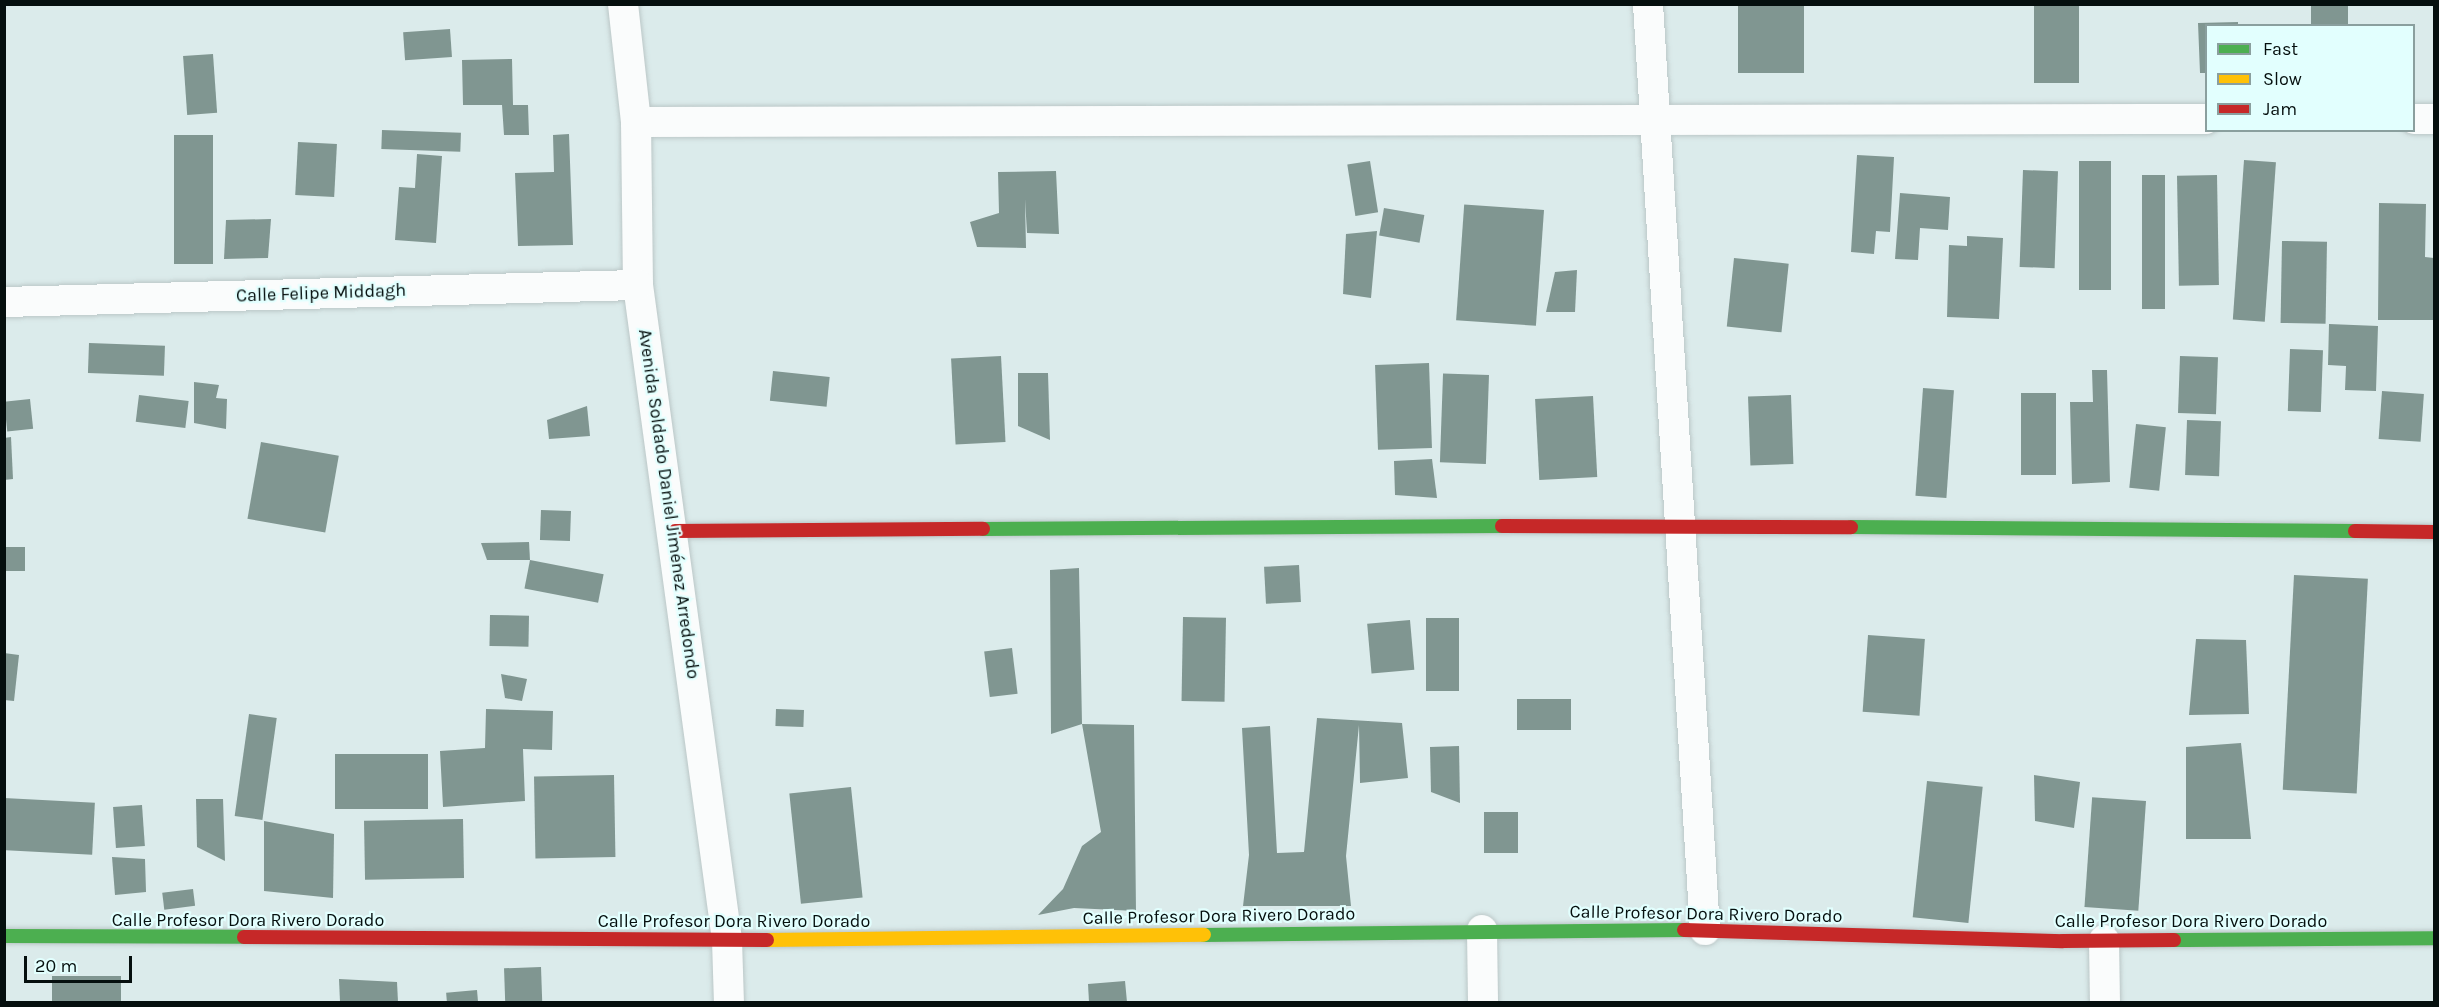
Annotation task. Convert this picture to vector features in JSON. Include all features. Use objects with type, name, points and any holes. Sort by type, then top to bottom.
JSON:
[{"type":"street","name":"Avenida Soldado Daniel Jiménez Arredondo","points":[[623,4],[636,122],[638,285],[675,531],[728,940],[729,1002]]},
{"type":"street","points":[[1648,4],[1678,525],[1705,930]]},
{"type":"street","points":[[636,122],[2205,119]]},
{"type":"street","points":[[2415,119],[2434,119]]},
{"type":"street","name":"Calle Felipe Middagh","points":[[4,302],[638,285]]},
{"type":"street","points":[[675,531],[1678,525],[2434,531]]},
{"type":"street","points":[[1482,930],[1483,1002]]},
{"type":"street","name":"Calle Profesor Dora Rivero Dorado","points":[[4,936],[728,940],[1482,930],[1705,930],[2104,940],[2434,938]]},
{"type":"street","points":[[2104,940],[2105,1002]]},
{"type":"building","points":[[1738,4],[1804,4],[1804,73],[1738,73]]},
{"type":"building","points":[[2034,4],[2079,4],[2079,83],[2034,83]]},
{"type":"building","points":[[2311,4],[2348,4],[2348,24],[2311,24]]},
{"type":"building","points":[[2238,22],[2238,24],[2205,24],[2205,73],[2200,73],[2198,23]]},
{"type":"building","points":[[450,29],[452,57],[405,60],[403,32]]},
{"type":"building","points":[[213,54],[217,113],[187,115],[183,56]]},
{"type":"building","points":[[512,59],[513,105],[528,105],[529,135],[504,135],[502,105],[463,105],[462,60]]},
{"type":"building","points":[[382,130],[461,133],[460,152],[381,149]]},
{"type":"building","points":[[569,134],[573,245],[518,246],[515,173],[554,172],[553,135]]},
{"type":"building","points":[[174,135],[213,135],[213,264],[174,264]]},
{"type":"building","points":[[298,142],[337,144],[334,197],[295,195]]},
{"type":"building","points":[[417,154],[442,156],[436,243],[395,240],[399,187],[415,188]]},
{"type":"building","points":[[1857,155],[1894,157],[1890,232],[1876,231],[1874,254],[1851,252]]},
{"type":"building","points":[[2244,160],[2276,162],[2265,322],[2233,320]]},
{"type":"building","points":[[1370,161],[1378,212],[1355,216],[1347,165]]},
{"type":"building","points":[[2079,161],[2111,161],[2111,290],[2079,290]]},
{"type":"building","points":[[2023,170],[2058,171],[2055,268],[2020,267]]},
{"type":"building","points":[[1056,171],[1059,234],[1027,233],[1025,199],[1026,248],[977,247],[970,222],[999,213],[998,172]]},
{"type":"building","points":[[2142,175],[2165,175],[2165,309],[2142,309]]},
{"type":"building","points":[[2217,175],[2219,285],[2179,286],[2177,176]]},
{"type":"building","points":[[1900,193],[1950,197],[1948,230],[1920,228],[1918,260],[1895,259]]},
{"type":"building","points":[[2379,203],[2426,204],[2425,257],[2434,258],[2434,320],[2378,320]]},
{"type":"building","points":[[1464,204],[1544,210],[1536,326],[1456,320]]},
{"type":"building","points":[[1384,208],[1424,215],[1420,243],[1379,236]]},
{"type":"building","points":[[271,219],[268,258],[224,259],[226,220]]},
{"type":"building","points":[[1377,231],[1371,298],[1343,294],[1346,234]]},
{"type":"building","points":[[1967,236],[2003,238],[1999,319],[1947,317],[1949,245],[1967,246]]},
{"type":"building","points":[[2282,241],[2327,242],[2326,324],[2281,323]]},
{"type":"building","points":[[1734,258],[1789,264],[1781,332],[1727,327]]},
{"type":"building","points":[[1577,270],[1575,312],[1546,312],[1555,272]]},
{"type":"building","points":[[2329,324],[2378,326],[2376,391],[2345,390],[2346,366],[2328,365]]},
{"type":"building","points":[[89,343],[165,346],[164,376],[88,373]]},
{"type":"building","points":[[2290,349],[2323,350],[2321,412],[2288,411]]},
{"type":"building","points":[[1001,356],[1006,442],[956,444],[951,359]]},
{"type":"building","points":[[2180,356],[2218,357],[2216,414],[2178,413]]},
{"type":"building","points":[[1429,363],[1432,448],[1378,450],[1375,365]]},
{"type":"building","points":[[2092,370],[2107,370],[2110,482],[2072,484],[2070,402],[2093,402]]},
{"type":"building","points":[[773,371],[830,377],[827,407],[770,401]]},
{"type":"building","points":[[1018,373],[1048,373],[1050,440],[1018,426]]},
{"type":"building","points":[[1443,373],[1489,375],[1486,464],[1440,462]]},
{"type":"building","points":[[194,382],[219,385],[216,398],[227,399],[226,429],[194,423]]},
{"type":"building","points":[[1923,388],[1954,390],[1946,498],[1915,496]]},
{"type":"building","points":[[2382,391],[2424,394],[2421,442],[2379,439]]},
{"type":"building","points":[[2021,393],[2056,393],[2056,475],[2021,475]]},
{"type":"building","points":[[139,395],[189,401],[185,428],[136,422]]},
{"type":"building","points":[[1791,395],[1793,464],[1750,465],[1748,397]]},
{"type":"building","points":[[1593,396],[1597,477],[1539,480],[1535,399]]},
{"type":"building","points":[[30,399],[33,429],[7,432],[4,402]]},
{"type":"building","points":[[587,406],[590,436],[549,439],[547,420]]},
{"type":"building","points":[[2187,420],[2221,421],[2219,476],[2185,475]]},
{"type":"building","points":[[2136,424],[2166,427],[2159,491],[2129,488]]},
{"type":"building","points":[[11,437],[13,479],[4,480],[4,438]]},
{"type":"building","points":[[261,442],[339,456],[325,533],[247,519]]},
{"type":"building","points":[[1432,459],[1437,498],[1395,495],[1394,461]]},
{"type":"building","points":[[541,510],[571,511],[570,541],[540,540]]},
{"type":"building","points":[[529,542],[530,560],[487,560],[481,543]]},
{"type":"building","points":[[4,547],[25,547],[25,571],[4,571]]},
{"type":"building","points":[[530,560],[604,574],[598,603],[524,588]]},
{"type":"building","points":[[1299,565],[1301,602],[1266,604],[1264,567]]},
{"type":"building","points":[[1079,568],[1082,724],[1051,734],[1050,570]]},
{"type":"building","points":[[2294,575],[2368,579],[2357,794],[2283,790]]},
{"type":"building","points":[[490,615],[529,616],[528,647],[489,646]]},
{"type":"building","points":[[1183,617],[1226,618],[1225,702],[1182,701]]},
{"type":"building","points":[[1426,618],[1459,618],[1459,691],[1426,691]]},
{"type":"building","points":[[1410,620],[1414,670],[1372,674],[1367,624]]},
{"type":"building","points":[[1868,635],[1925,639],[1919,716],[1863,712]]},
{"type":"building","points":[[2196,639],[2246,640],[2249,714],[2189,715]]},
{"type":"building","points":[[1012,648],[1018,694],[990,697],[984,651]]},
{"type":"building","points":[[4,653],[19,655],[14,701],[4,700]]},
{"type":"building","points":[[501,674],[527,679],[522,701],[505,698]]},
{"type":"building","points":[[1517,699],[1571,699],[1571,730],[1517,730]]},
{"type":"building","points":[[486,709],[553,711],[552,750],[523,749],[525,801],[443,807],[440,751],[485,748]]},
{"type":"building","points":[[776,709],[804,710],[803,727],[775,726]]},
{"type":"building","points":[[249,714],[277,718],[262,820],[235,816]]},
{"type":"building","points":[[1317,718],[1402,723],[1408,778],[1360,783],[1359,725],[1346,856],[1351,906],[1243,906],[1249,855],[1242,728],[1270,726],[1277,853],[1304,852]]},
{"type":"building","points":[[1082,724],[1134,725],[1136,911],[1074,908],[1038,915],[1063,889],[1082,846],[1101,832]]},
{"type":"building","points":[[2241,743],[2251,839],[2186,839],[2186,747]]},
{"type":"building","points":[[1459,746],[1460,803],[1431,792],[1430,747]]},
{"type":"building","points":[[335,754],[428,754],[428,809],[335,809]]},
{"type":"building","points":[[614,775],[615,857],[535,858],[534,776]]},
{"type":"building","points":[[2034,775],[2080,782],[2074,828],[2035,821]]},
{"type":"building","points":[[1927,781],[1983,787],[1968,923],[1913,917]]},
{"type":"building","points":[[851,787],[863,897],[801,904],[789,793]]},
{"type":"building","points":[[2092,797],[2146,801],[2138,911],[2084,907]]},
{"type":"building","points":[[4,798],[95,803],[92,855],[4,850]]},
{"type":"building","points":[[196,799],[223,799],[225,861],[197,847]]},
{"type":"building","points":[[142,805],[145,846],[116,848],[113,807]]},
{"type":"building","points":[[1484,812],[1518,812],[1518,853],[1484,853]]},
{"type":"building","points":[[463,819],[464,878],[365,880],[364,821]]},
{"type":"building","points":[[264,821],[334,834],[333,898],[264,891]]},
{"type":"building","points":[[112,857],[145,859],[146,892],[115,895]]},
{"type":"building","points":[[193,889],[195,906],[164,910],[162,893]]},
{"type":"building","points":[[541,967],[542,1002],[505,1002],[504,968]]},
{"type":"building","points":[[52,976],[121,976],[121,1002],[52,1002]]},
{"type":"building","points":[[339,979],[397,982],[398,1002],[340,1002]]},
{"type":"building","points":[[1125,981],[1127,1002],[1089,1002],[1088,984]]},
{"type":"building","points":[[477,990],[478,1002],[447,1002],[446,993]]},
{"type":"traffic: fast","points":[[983,529],[1502,526]]},
{"type":"traffic: fast","points":[[1851,527],[2355,531]]},
{"type":"traffic: fast","points":[[1204,935],[1684,930]]},
{"type":"traffic: fast","points":[[4,936],[244,937]]},
{"type":"traffic: fast","points":[[2174,940],[2434,938]]},
{"type":"traffic: slow","points":[[767,940],[1204,935]]},
{"type":"traffic: jam","points":[[1502,526],[1851,527]]},
{"type":"traffic: jam","points":[[675,531],[983,529]]},
{"type":"traffic: jam","points":[[2355,531],[2434,532]]},
{"type":"traffic: jam","points":[[1684,930],[2063,941],[2174,940]]},
{"type":"traffic: jam","points":[[244,937],[767,940]]}]
